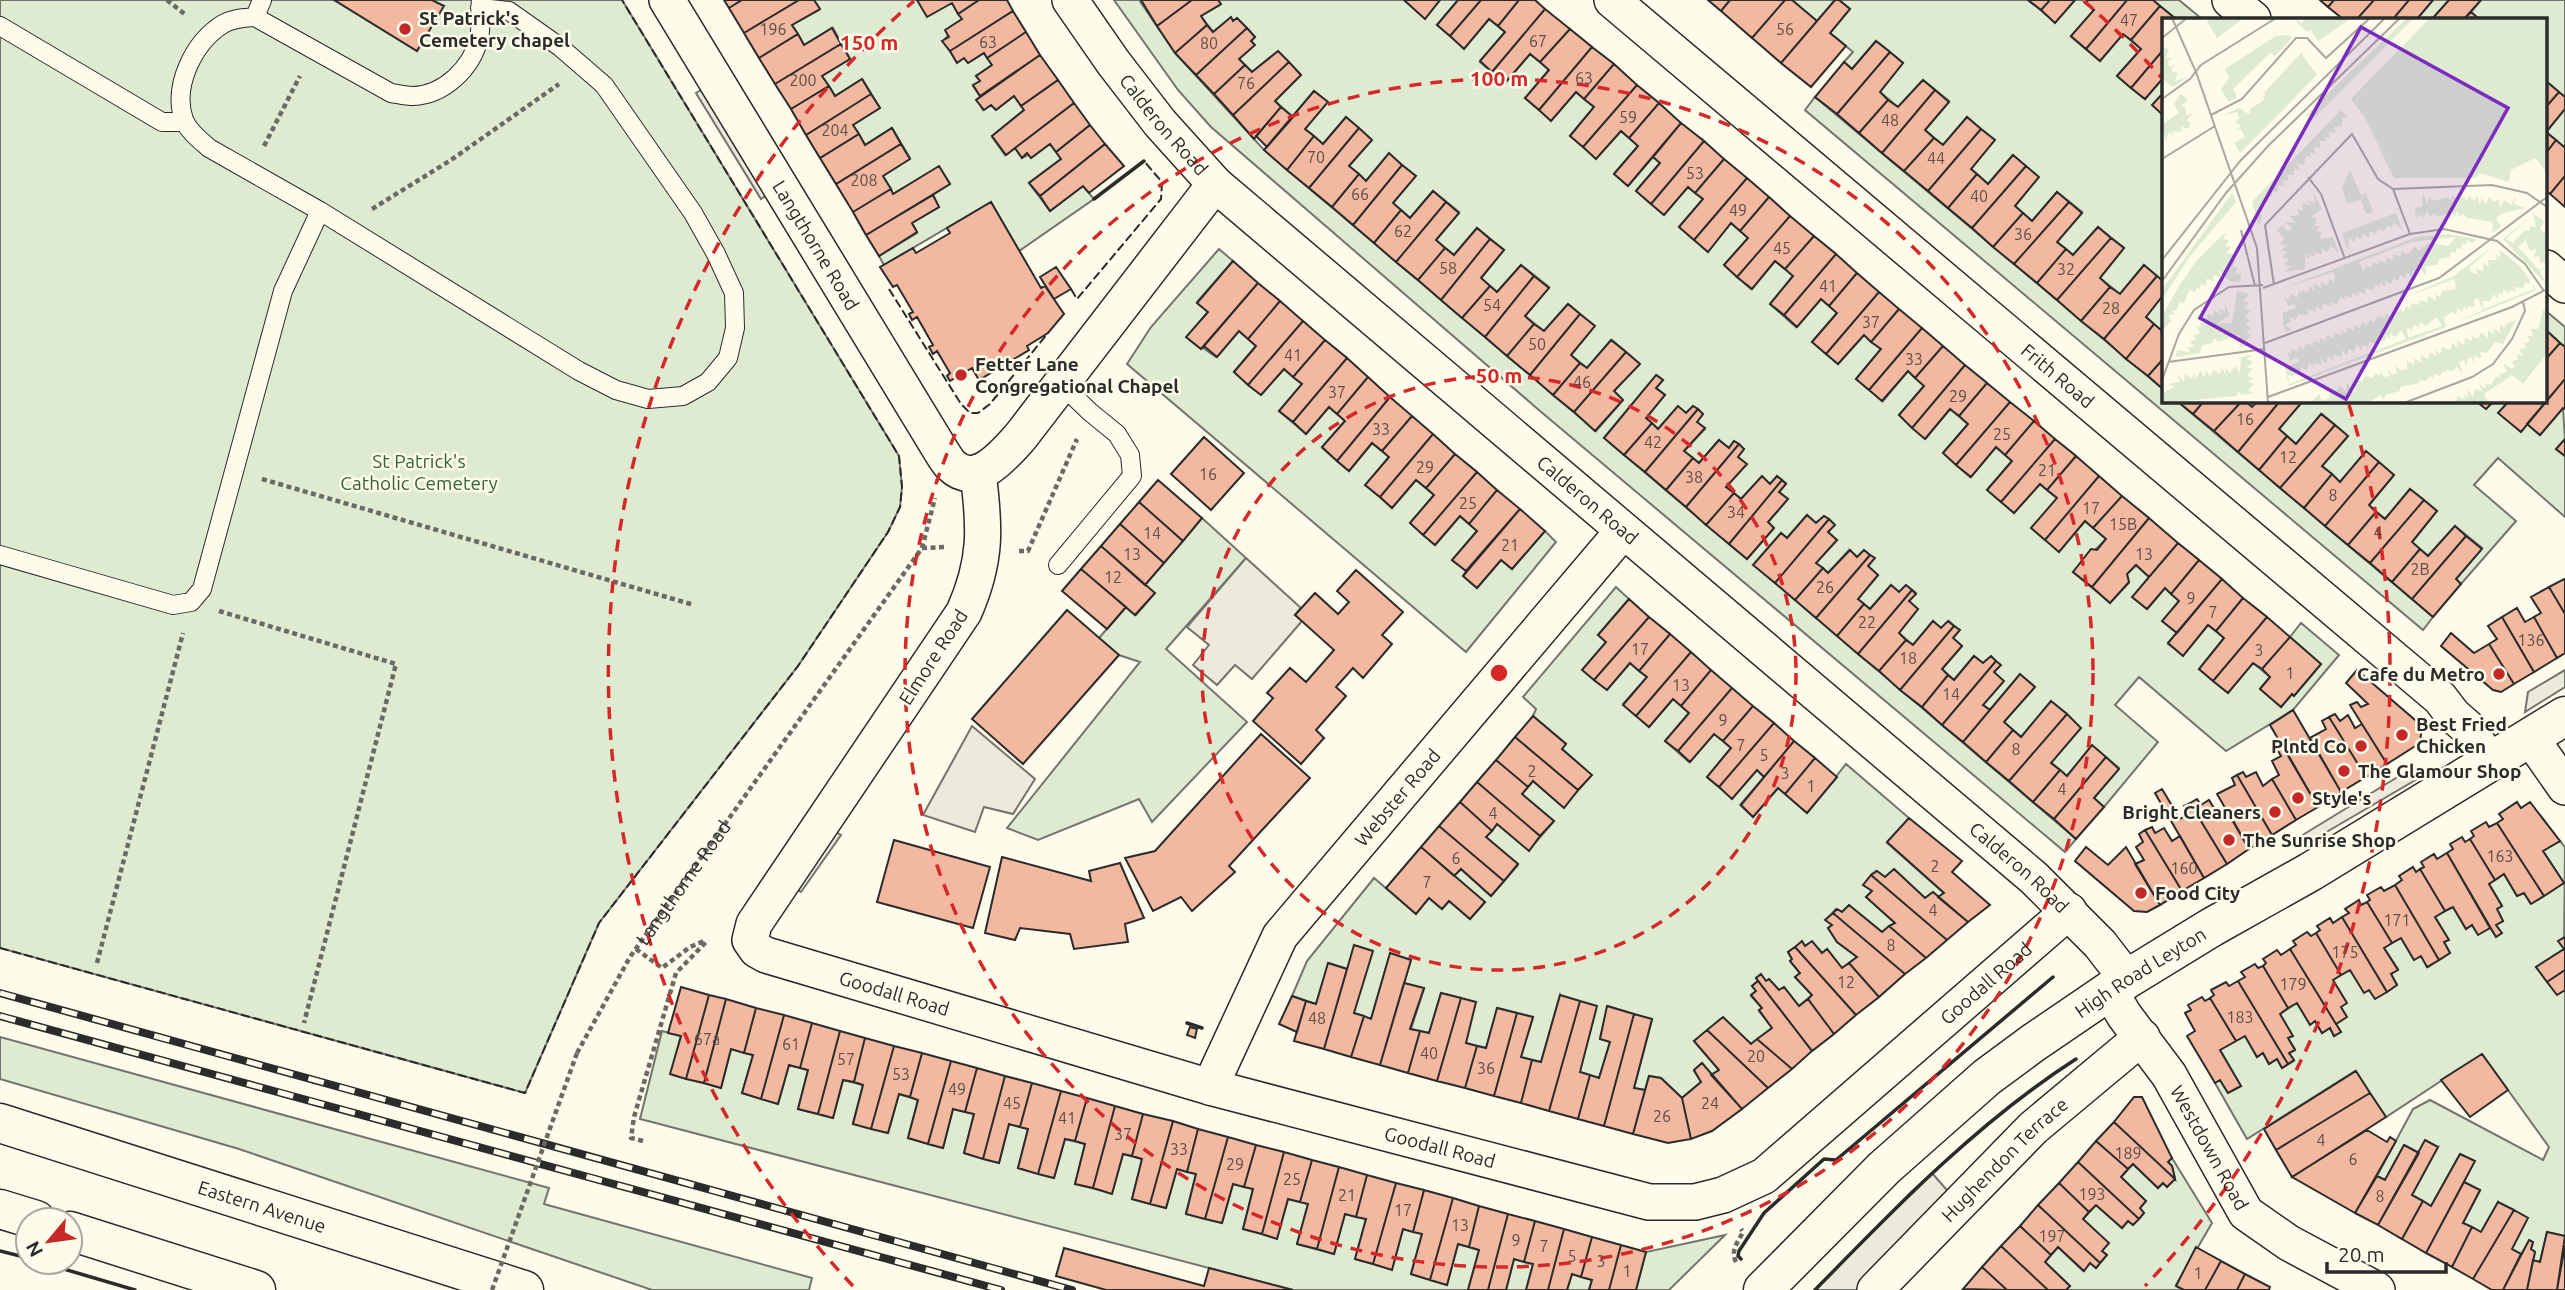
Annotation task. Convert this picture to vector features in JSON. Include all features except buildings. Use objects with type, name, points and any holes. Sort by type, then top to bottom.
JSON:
[{"type":"main road","name":"High Road Leyton","points":[[1750,1277],[1884,1168],[1987,1077],[2118,985],[2212,927],[2311,872],[2565,716]]},
{"type":"main road","name":"Eastern Avenue","points":[[0,1123],[524,1290]]},
{"type":"main road","points":[[84,1235],[256,1290]]},
{"type":"street","name":"Langthorne Road","points":[[667,0],[938,446],[952,467],[967,473],[978,472]]},
{"type":"street","name":"Calderon Road","points":[[1070,0],[1160,123],[1215,184],[2034,878],[2069,911],[2118,985]]},
{"type":"street","name":"Frith Road","points":[[1612,0],[2440,698],[2468,728],[2490,762]]},
{"type":"street","points":[[2231,0],[2252,18]]},
{"type":"street","points":[[978,472],[991,467],[1009,450],[1215,184]]},
{"type":"street","points":[[2548,270],[2565,285]]},
{"type":"street","name":"Elmore Road","points":[[754,924],[964,612],[977,582],[983,548],[983,514],[978,472]]},
{"type":"street","name":"Webster Road","points":[[1210,1087],[1280,936],[1623,531]]},
{"type":"street","points":[[2530,737],[2565,787]]},
{"type":"street","name":"Goodall Road","points":[[754,924],[750,940],[757,950],[766,955],[1210,1087],[1649,1202],[1695,1202],[1723,1195],[1764,1176],[2069,911]]},
{"type":"street","name":"Westdown Road","points":[[2118,985],[2124,1015],[2169,1075],[2246,1213],[2289,1243],[2377,1290]]},
{"type":"street","name":"Hughendon Terrace","points":[[1875,1290],[2033,1128],[2142,1037]]},
{"type":"lane","points":[[255,18],[262,0]]},
{"type":"lane","points":[[481,4],[509,11],[604,85],[693,212],[734,293],[735,328],[727,358],[708,382],[683,396],[648,399],[616,390],[579,371],[345,225],[209,149],[185,122],[181,109],[181,93],[193,55],[210,34],[224,24],[238,18],[255,18],[314,51],[391,93],[414,96],[437,90],[455,79],[468,65],[480,36],[481,4]]},
{"type":"lane","points":[[0,26],[162,122],[185,122]]},
{"type":"lane","points":[[0,555],[173,604],[191,602],[202,589],[283,290],[320,211]]},
{"type":"lane","points":[[1058,565],[1132,476],[1130,455],[1117,434],[1061,384]]},
{"type":"path","points":[[250,172],[314,51]]},
{"type":"path","points":[[345,225],[451,160],[562,82],[580,64]]},
{"type":"path","points":[[234,471],[694,605]]},
{"type":"path","name":"Langthorne Road","points":[[492,1290],[577,1053],[636,949],[922,548],[932,508]]},
{"type":"path","points":[[922,548],[953,546]]},
{"type":"path","points":[[97,963],[191,602],[396,664],[304,1023]]},
{"type":"path","points":[[643,1141],[631,1138],[632,1128],[660,1021],[676,973],[708,940]]},
{"type":"path","points":[[636,949],[662,968],[690,947]]},
{"type":"path","points":[[1738,1221],[1743,1232],[1733,1257],[1750,1277]]},
{"type":"green space","name":"St Patrick's Catholic Cemetery","points":[[0,0],[622,0],[899,456],[902,487],[900,507],[888,532],[798,666],[599,923],[525,1093],[0,948]]},
{"type":"green space","points":[[814,0],[917,0],[952,3],[962,19],[943,41],[957,62],[964,58],[968,63],[984,53],[992,65],[976,76],[980,81],[973,86],[980,96],[977,100],[983,110],[991,105],[996,110],[1014,96],[1024,110],[992,137],[1005,155],[1015,148],[1022,158],[1050,144],[1061,159],[1029,183],[1050,211],[1083,186],[1094,199],[1019,251],[991,202],[884,265],[879,256],[917,233],[912,223],[939,207],[933,195],[950,184],[939,167],[893,194],[883,176],[910,158],[892,128],[865,145],[853,125],[880,108],[863,80],[835,96],[822,76],[850,59],[833,28],[804,45],[792,25],[819,10]]},
{"type":"green space","points":[[1114,0],[1139,0],[1175,53],[1264,150],[1596,431],[1623,400],[1614,391],[1639,363],[1612,340],[1587,368],[1571,355],[1594,326],[1568,304],[1544,331],[1525,316],[1549,287],[1521,265],[1497,292],[1481,278],[1504,250],[1477,228],[1454,255],[1436,240],[1459,212],[1433,191],[1410,218],[1393,203],[1415,176],[1389,154],[1366,181],[1349,166],[1371,139],[1346,117],[1323,144],[1305,129],[1327,102],[1314,91],[1293,117],[1275,101],[1301,75],[1278,51],[1252,72],[1239,59],[1254,45],[1251,41],[1255,37],[1237,18],[1233,21],[1231,18],[1213,32],[1201,16],[1220,5],[1218,0],[1404,0],[1425,18],[1440,0],[1458,0],[1437,25],[1464,48],[1489,19],[1505,32],[1480,62],[1505,83],[1530,54],[1549,70],[1525,98],[1551,120],[1576,92],[1594,107],[1570,136],[1596,158],[1621,131],[1638,146],[1614,174],[1628,186],[1653,157],[1660,163],[1636,191],[1663,214],[1688,187],[1703,199],[1679,227],[1707,251],[1731,223],[1748,238],[1724,265],[1751,289],[1775,261],[1793,276],[1770,304],[1796,327],[1821,299],[1837,313],[1812,342],[1838,364],[1864,335],[1881,349],[1856,379],[1883,401],[1908,371],[1924,386],[1899,415],[1926,438],[1950,409],[1968,424],[1943,453],[1970,477],[1996,447],[2012,461],[1987,490],[2014,513],[2040,484],[2057,498],[2059,551],[2085,521],[2106,539],[2073,572],[2110,603],[2129,583],[2127,574],[2136,565],[2149,577],[2133,597],[2147,609],[2165,588],[2179,601],[2163,621],[2177,633],[2168,644],[2183,655],[2208,625],[2224,638],[2199,669],[2228,692],[2253,663],[2270,677],[2260,689],[2281,707],[2292,694],[2294,696],[2321,664],[2290,637],[2301,623],[2339,655],[2293,710],[2226,751],[2139,677],[2115,705],[2158,742],[2104,807],[2094,798],[2119,768],[2092,746],[2067,776],[2004,722],[2034,686],[2020,675],[1990,710],[1983,705],[1994,672],[2000,665],[1991,656],[1983,663],[1974,656],[1954,680],[1942,669],[1962,646],[1953,638],[1959,630],[1949,621],[1941,628],[1933,621],[1913,645],[1899,633],[1918,609],[1909,601],[1916,593],[1906,585],[1899,592],[1891,585],[1870,609],[1858,599],[1878,575],[1868,566],[1874,558],[1864,550],[1857,557],[1849,550],[1828,573],[1816,563],[1837,540],[1828,532],[1834,524],[1824,516],[1816,523],[1807,515],[1787,538],[1781,533],[1754,565],[2076,839],[2065,852],[1540,411],[1211,127],[1178,90]],"holes":[[[1657,375],[1663,380],[1656,388],[1665,395],[1646,418],[1658,429],[1678,407],[1686,413],[1693,406],[1703,414],[1697,422],[1705,429],[1684,451],[1699,463],[1719,440],[1729,448],[1734,441],[1744,449],[1738,457],[1746,464],[1726,487],[1741,499],[1762,477],[1770,484],[1777,477],[1786,483],[1779,492],[1788,499],[1768,522],[1774,528],[1747,559],[1604,438]]]},
{"type":"green space","points":[[1792,0],[1835,0],[1817,21]]},
{"type":"green space","points":[[1839,0],[2028,0],[2055,22],[2075,0],[2082,0],[2094,10],[2071,37],[2100,61],[2123,34],[2141,49],[2117,76],[2145,99],[2162,79],[2162,94],[2153,105],[2162,114],[2162,280],[2144,265],[2120,294],[2100,278],[2124,248],[2098,227],[2073,255],[2057,242],[2082,212],[2057,192],[2032,221],[2015,206],[2038,177],[2013,155],[1988,184],[1971,169],[1994,140],[1967,117],[1943,145],[1925,130],[1949,101],[1923,80],[1898,107],[1880,92],[1903,63],[1876,41],[1852,69],[1844,62],[1853,52],[1830,33],[1850,9]]},
{"type":"green space","points":[[2153,0],[2179,0],[2201,18],[2175,18]]},
{"type":"green space","points":[[2433,0],[2449,0],[2433,18],[2418,18]]},
{"type":"green space","points":[[2481,0],[2565,0],[2565,97],[2548,83],[2548,18],[2478,18],[2471,12]]},
{"type":"green space","points":[[1815,97],[2162,388],[2162,402],[2178,402],[2433,617],[2423,630],[1805,110]]},
{"type":"green space","points":[[2565,109],[2564,147],[2548,134],[2548,130]]},
{"type":"green space","points":[[1219,249],[1233,261],[1197,302],[1208,312],[1187,337],[1216,357],[1239,331],[1256,346],[1234,372],[1261,395],[1284,369],[1302,384],[1279,411],[1306,434],[1329,407],[1345,421],[1322,448],[1349,471],[1372,443],[1389,457],[1366,485],[1392,508],[1416,480],[1434,495],[1410,523],[1435,545],[1460,516],[1477,531],[1452,560],[1466,571],[1463,576],[1477,588],[1501,560],[1512,569],[1545,531],[1556,542],[1466,652],[1127,364],[1151,327]]},
{"type":"green space","points":[[2162,297],[2162,331],[2146,317]]},
{"type":"green space","points":[[2548,313],[2565,327],[2565,347],[2548,332]]},
{"type":"green space","points":[[2302,402],[2477,402],[2486,409],[2493,402],[2508,402],[2499,413],[2527,424],[2540,435],[2563,408],[2565,439],[2556,449],[2565,456],[2565,517],[2498,458],[2474,485],[2516,521],[2461,584],[2456,579],[2482,548],[2455,526],[2428,556],[2412,542],[2437,511],[2410,489],[2385,519],[2369,505],[2394,475],[2366,452],[2340,482],[2322,466],[2348,436],[2322,414],[2296,444],[2279,429]]},
{"type":"green space","points":[[1202,518],[1246,558],[1166,649],[1247,722],[1152,822],[1139,799],[1038,840],[1007,828],[1140,662],[1119,655],[1099,638],[1126,607],[1136,615],[1154,594],[1145,585]]},
{"type":"green space","points":[[1616,587],[1629,599],[1598,635],[1606,642],[1594,680],[1607,690],[1630,663],[1647,677],[1623,704],[1649,727],[1673,699],[1689,713],[1665,741],[1689,762],[1714,734],[1731,748],[1707,777],[1732,798],[1757,770],[1764,777],[1740,805],[1753,817],[1778,788],[1807,813],[1846,764],[1909,818],[1887,843],[1944,893],[1938,897],[1933,892],[1925,898],[1894,869],[1885,877],[1876,871],[1871,875],[1872,891],[1866,897],[1895,923],[1882,932],[1849,905],[1842,912],[1836,909],[1826,920],[1832,925],[1828,928],[1837,942],[1857,957],[1842,968],[1828,950],[1822,953],[1812,942],[1805,946],[1802,942],[1788,952],[1792,959],[1790,961],[1800,973],[1795,977],[1812,995],[1799,1006],[1784,987],[1779,990],[1761,975],[1756,978],[1758,981],[1752,986],[1756,991],[1751,996],[1762,1008],[1759,1011],[1772,1028],[1751,1044],[1723,1018],[1694,1041],[1719,1070],[1711,1075],[1701,1064],[1694,1071],[1701,1082],[1682,1098],[1661,1078],[1649,1076],[1645,1090],[1634,1088],[1652,1020],[1608,1006],[1600,1038],[1610,1042],[1599,1078],[1580,1072],[1560,995],[1541,1062],[1521,1057],[1533,1017],[1498,1008],[1486,1048],[1466,1043],[1461,998],[1441,993],[1429,1033],[1411,1029],[1424,989],[1404,983],[1411,960],[1390,954],[1371,1019],[1354,1013],[1347,969],[1329,963],[1316,1004],[1292,996],[1307,961],[1374,878],[1415,913],[1429,898],[1442,909],[1449,901],[1470,919],[1485,902],[1454,876],[1461,869],[1491,896],[1518,865],[1486,837],[1497,824],[1529,850],[1554,821],[1522,794],[1533,781],[1564,807],[1591,775],[1562,749],[1566,744],[1533,716],[1536,709],[1523,697]]},
{"type":"green space","points":[[2560,841],[2565,847],[2564,949],[2536,967],[2557,994],[2565,990],[2565,1236],[2547,1232],[2540,1262],[2533,1260],[2535,1252],[2531,1249],[2533,1243],[2530,1241],[2521,1254],[2512,1249],[2498,1202],[2481,1232],[2463,1223],[2480,1191],[2464,1182],[2474,1161],[2460,1154],[2431,1206],[2412,1195],[2438,1147],[2419,1153],[2404,1145],[2385,1180],[2377,1176],[2413,1109],[2430,1100],[2543,1160],[2549,1147],[2482,1054],[2386,1117],[2355,1071],[2247,1139],[2215,1083],[2220,1080],[2228,1093],[2241,1086],[2220,1050],[2245,1036],[2257,1057],[2263,1053],[2269,1064],[2277,1059],[2282,1068],[2294,1061],[2289,1053],[2295,1049],[2288,1038],[2292,1036],[2280,1014],[2297,1003],[2310,1024],[2315,1021],[2322,1033],[2330,1028],[2334,1036],[2341,1032],[2336,1024],[2341,1007],[2333,980],[2350,970],[2364,992],[2369,990],[2375,998],[2397,985],[2391,974],[2398,969],[2384,948],[2401,938],[2414,960],[2421,956],[2428,967],[2450,953],[2444,942],[2448,939],[2435,917],[2453,907],[2466,929],[2472,925],[2478,934],[2490,928],[2496,936],[2501,933],[2496,925],[2503,921],[2497,909],[2502,906],[2489,884],[2504,874],[2517,896],[2524,893],[2530,903],[2564,883],[2543,851]]},
{"type":"green space","points":[[662,1031],[681,1036],[671,1074],[721,1088],[731,1049],[753,1055],[742,1093],[778,1104],[789,1065],[808,1070],[798,1109],[833,1118],[843,1080],[863,1085],[853,1123],[888,1133],[899,1094],[918,1100],[908,1138],[943,1148],[953,1109],[974,1114],[964,1153],[999,1163],[1009,1124],[1028,1129],[1018,1168],[1054,1178],[1065,1139],[1085,1144],[1075,1184],[1112,1193],[1123,1154],[1142,1159],[1132,1199],[1166,1208],[1177,1169],[1196,1174],[1186,1213],[1222,1223],[1233,1184],[1253,1189],[1243,1229],[1277,1238],[1288,1199],[1308,1204],[1297,1244],[1334,1254],[1345,1214],[1366,1219],[1355,1259],[1392,1269],[1403,1229],[1422,1234],[1411,1274],[1447,1285],[1458,1244],[1479,1250],[1468,1290],[1293,1290],[640,1119]]},
{"type":"green space","points":[[0,1037],[549,1188],[544,1204],[812,1278],[809,1290],[652,1290],[239,1149],[0,1079]]},
{"type":"green space","points":[[2172,1158],[2212,1223],[2176,1285],[2184,1290],[2066,1290],[2070,1286],[2045,1262],[2058,1247],[2083,1271],[2090,1263],[2096,1268],[2107,1255],[2083,1219],[2096,1205],[2122,1228],[2128,1221],[2133,1225],[2144,1213],[2140,1208],[2146,1201],[2121,1177],[2133,1164],[2158,1188],[2163,1183],[2167,1187],[2175,1178],[2168,1162]]},
{"type":"green space","points":[[1725,1235],[1669,1290],[1636,1290],[1646,1252]]},
{"type":"green space","points":[[1514,1259],[1533,1264],[1526,1290],[1506,1290]]},
{"type":"green space","points":[[1572,1274],[1592,1280],[1589,1290],[1567,1290]]},
{"type":"shaded area","points":[[706,87],[770,193],[761,199],[696,93]]},
{"type":"shaded area","points":[[1246,558],[1301,608],[1295,615],[1302,621],[1252,679],[1235,665],[1217,685],[1193,665],[1209,645],[1187,627]]},
{"type":"shaded area","points":[[2565,670],[2565,687],[2525,712],[2528,692]]},
{"type":"shaded area","points":[[972,726],[1035,779],[1013,814],[984,807],[975,832],[923,815]]},
{"type":"shaded area","points":[[2409,770],[2424,775],[2306,844],[2301,836]]},
{"type":"shaded area","points":[[832,830],[841,835],[801,892],[793,887]]},
{"type":"shaded area","points":[[1932,1173],[1952,1196],[1857,1290],[1815,1290],[1910,1193]]},
{"type":"railway","points":[[0,993],[1072,1290]]},
{"type":"railway","points":[[0,1016],[1001,1290]]},
{"type":"fence","points":[[0,948],[525,1093],[599,923],[798,666],[888,532],[900,507],[902,487],[899,456],[622,0]]},
{"type":"fence","points":[[1071,289],[1077,299],[1161,199],[1162,182],[1144,161]]},
{"type":"fence","points":[[889,289],[961,404],[970,413],[978,413],[990,404],[1048,333]]},
{"type":"fence","points":[[1797,1184],[1824,1159],[1836,1160],[2053,977]]},
{"type":"fence","points":[[1815,1290],[1939,1167],[2005,1110],[2076,1059]]},
{"type":"wall","points":[[1094,199],[1144,161]]},
{"type":"wall","points":[[1741,1259],[1738,1256],[1739,1251],[1764,1213],[1824,1159],[1836,1160],[2053,977]]},
{"type":"wall","points":[[1187,1023],[1202,1028]]},
{"type":"wall","points":[[1815,1290],[1939,1167],[2005,1110],[2076,1059]]},
{"type":"wall","points":[[0,1251],[14,1254]]},
{"type":"wall","points":[[84,1275],[135,1290]]},
{"type":"place","name":"St Patrick's Cemetery chapel","points":[[405,29]]},
{"type":"place","name":"Fetter Lane Congregational Chapel","points":[[961,375]]},
{"type":"place","name":"Cafe du Metro","points":[[2499,674]]},
{"type":"place","name":"Best Fried Chicken","points":[[2402,735]]},
{"type":"place","name":"Plntd Co","points":[[2361,746]]},
{"type":"place","name":"The Glamour Shop","points":[[2344,771]]},
{"type":"place","name":"Style's","points":[[2298,798]]},
{"type":"place","name":"Bright Cleaners","points":[[2275,812]]},
{"type":"place","name":"The Sunrise Shop","points":[[2229,840]]},
{"type":"place","name":"Food City","points":[[2141,893]]}]
